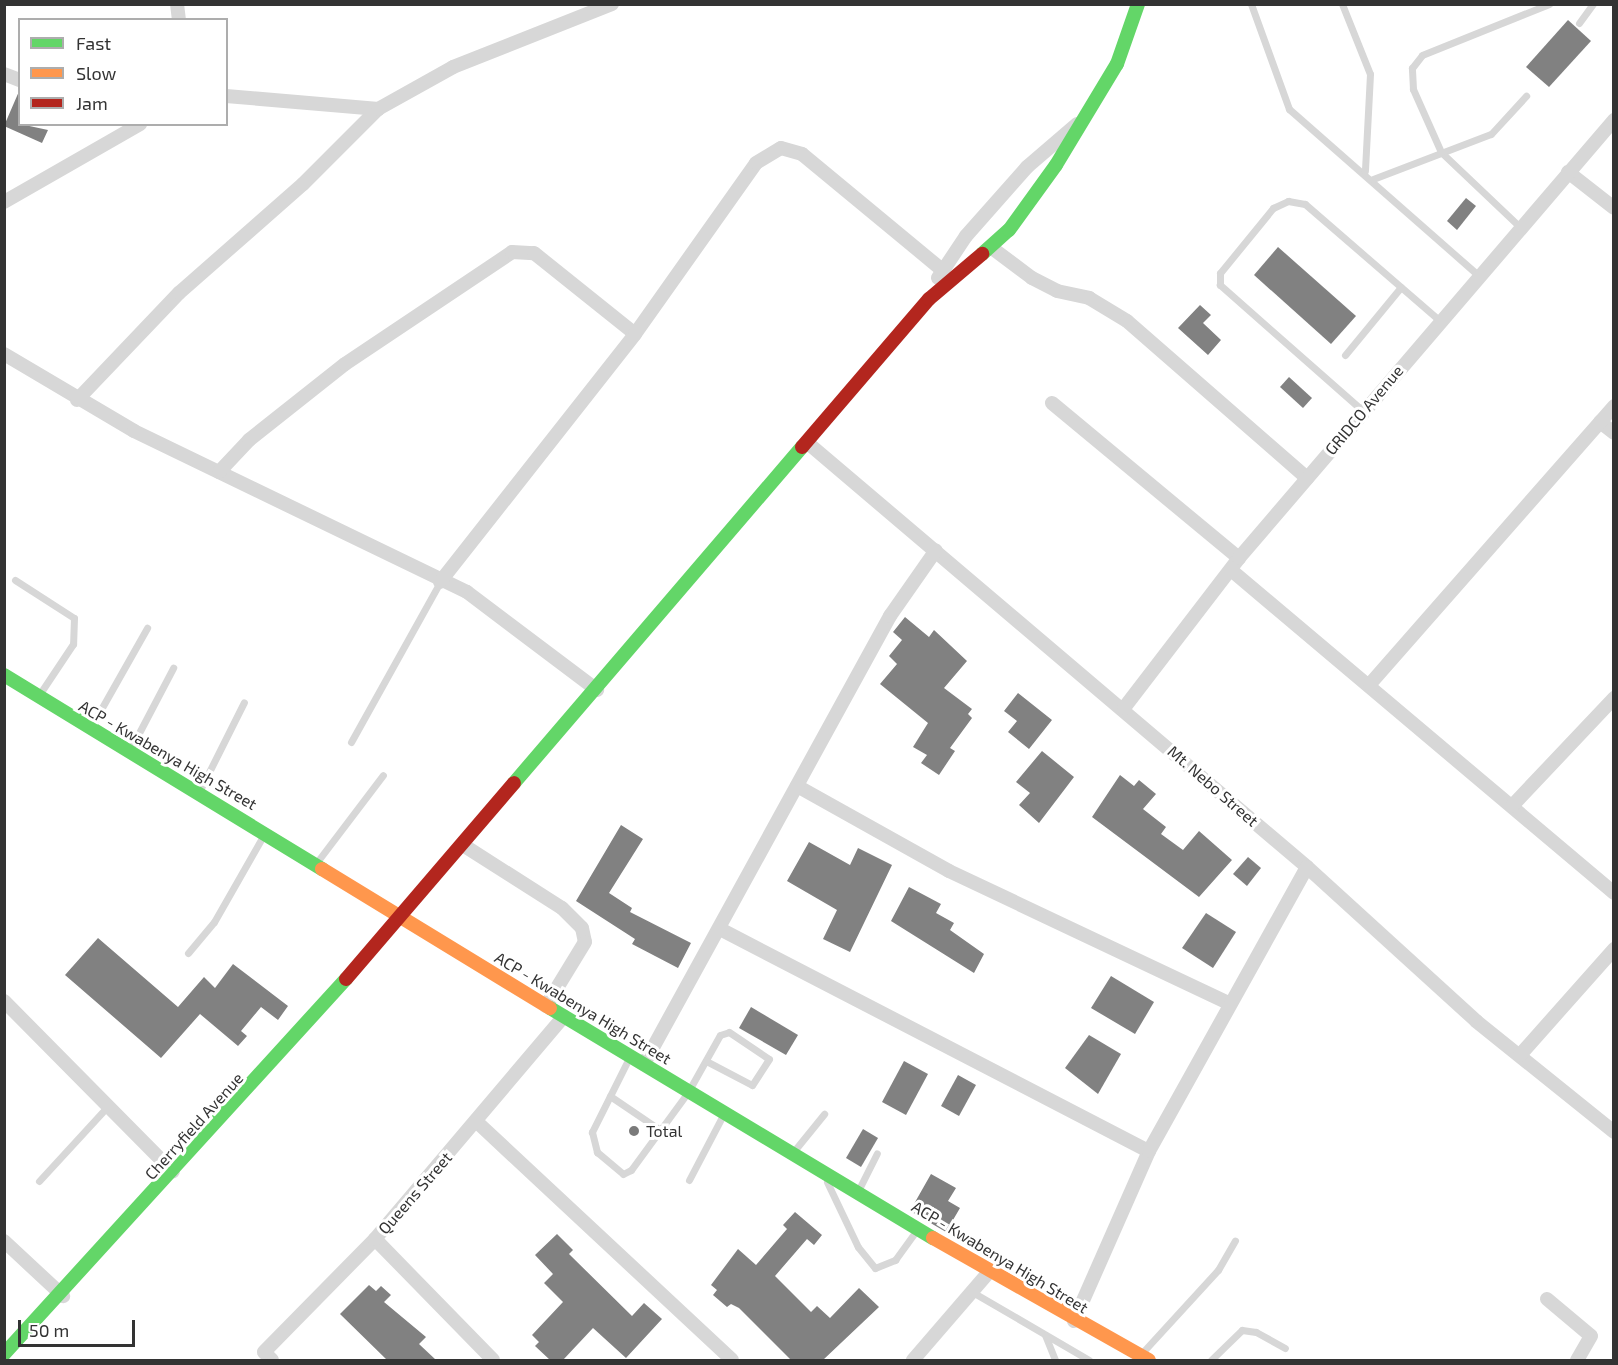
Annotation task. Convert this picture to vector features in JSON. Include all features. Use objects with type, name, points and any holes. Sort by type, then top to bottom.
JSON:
[{"type":"street","points":[[77,400],[179,293],[303,184],[378,109],[453,67],[612,4]]},
{"type":"street","name":"Cherryfield Avenue","points":[[4,1354],[63,1296],[403,915],[809,444],[930,299],[992,248],[1056,165],[1078,123],[1117,64],[1138,4]]},
{"type":"street","points":[[228,96],[378,109]]},
{"type":"street","name":"GRIDCO Avenue","points":[[1124,708],[1235,564],[1477,274],[1521,228],[1614,120]]},
{"type":"street","points":[[930,299],[941,269],[1027,167],[1078,123]]},
{"type":"street","points":[[4,202],[130,126]]},
{"type":"street","points":[[440,582],[635,334],[756,163],[781,148],[802,154],[941,269]]},
{"type":"street","points":[[1568,172],[1614,208]]},
{"type":"street","points":[[992,248],[1032,278],[1089,298],[1127,321],[1307,478]]},
{"type":"street","points":[[219,472],[249,440],[345,364],[512,252],[534,252],[635,334]]},
{"type":"street","points":[[4,354],[77,400],[489,606],[597,690]]},
{"type":"street","points":[[1052,403],[1370,684],[1614,893]]},
{"type":"street","points":[[1370,684],[1614,406]]},
{"type":"street","points":[[1600,422],[1614,433]]},
{"type":"street","name":"Mt. Nebo Street","points":[[809,444],[1124,708],[1520,1055],[1614,1132]]},
{"type":"street","points":[[644,1064],[890,616],[936,550]]},
{"type":"street","name":"ACP - Kwabenya High Street","points":[[4,675],[90,730],[317,862],[688,1092],[989,1272],[1144,1358]]},
{"type":"street","points":[[1512,806],[1614,698]]},
{"type":"street","points":[[797,786],[949,871],[1230,1004]]},
{"type":"street","points":[[463,845],[562,908],[582,928],[585,942],[546,1006]]},
{"type":"street","points":[[1074,1321],[1149,1151],[1307,867]]},
{"type":"street","points":[[720,929],[1149,1151]]},
{"type":"street","points":[[1520,1055],[1614,949]]},
{"type":"street","points":[[4,1001],[173,1172]]},
{"type":"street","name":"Queens Street","points":[[263,1358],[375,1239],[478,1123],[564,1017]]},
{"type":"street","points":[[478,1123],[732,1360]]},
{"type":"street","points":[[375,1239],[493,1360]]},
{"type":"street","points":[[4,1241],[63,1296]]},
{"type":"street","points":[[913,1360],[974,1293],[989,1272]]},
{"type":"street","points":[[1546,1299],[1591,1336],[1577,1360]]},
{"type":"lane","points":[[1251,4],[1289,110],[1365,171],[1477,274]]},
{"type":"lane","points":[[1342,4],[1370,74],[1365,171]]},
{"type":"lane","points":[[1521,228],[1441,152],[1413,89],[1412,68],[1422,55],[1549,4]]},
{"type":"lane","points":[[1579,22],[1593,4]]},
{"type":"lane","points":[[1373,179],[1491,134],[1526,96]]},
{"type":"lane","points":[[1363,411],[1220,285],[1220,273],[1273,208],[1288,201],[1305,204],[1440,321]]},
{"type":"lane","points":[[1345,356],[1401,287]]},
{"type":"lane","points":[[15,580],[56,603],[74,618],[77,630],[38,697]]},
{"type":"lane","points":[[351,742],[440,582]]},
{"type":"lane","points":[[90,730],[147,628]]},
{"type":"lane","points":[[129,752],[173,668]]},
{"type":"lane","points":[[198,793],[244,702]]},
{"type":"lane","points":[[317,862],[383,774]]},
{"type":"lane","points":[[188,953],[214,922],[266,832]]},
{"type":"lane","points":[[630,1056],[592,1132],[592,1143],[616,1172],[631,1170],[688,1092],[706,1061],[726,1032],[769,1059],[752,1085],[706,1061]]},
{"type":"lane","points":[[610,1096],[660,1130]]},
{"type":"lane","points":[[39,1181],[108,1106]]},
{"type":"lane","points":[[688,1180],[724,1113]]},
{"type":"lane","points":[[792,1153],[824,1114]]},
{"type":"lane","points":[[858,1192],[877,1153]]},
{"type":"lane","points":[[822,1171],[858,1247],[875,1268],[895,1260],[918,1228]]},
{"type":"lane","points":[[1144,1358],[1218,1270],[1235,1241]]},
{"type":"lane","points":[[974,1293],[1089,1360]]},
{"type":"lane","points":[[1211,1360],[1242,1330],[1256,1332],[1285,1348]]},
{"type":"lane","points":[[1045,1335],[1055,1360]]},
{"type":"building","points":[[1568,20],[1591,41],[1549,87],[1526,67]]},
{"type":"building","points":[[18,94],[18,126],[48,130],[42,143],[4,126]]},
{"type":"building","points":[[1466,198],[1476,206],[1457,230],[1447,221]]},
{"type":"building","points":[[1278,247],[1356,316],[1331,344],[1254,275]]},
{"type":"building","points":[[1200,305],[1211,315],[1203,323],[1221,340],[1208,355],[1178,328]]},
{"type":"building","points":[[1289,377],[1312,398],[1303,408],[1280,387]]},
{"type":"building","points":[[905,617],[929,637],[934,630],[967,661],[944,688],[972,709],[968,714],[972,718],[950,748],[955,751],[939,775],[921,763],[927,755],[913,747],[928,723],[880,684],[897,664],[889,656],[902,640],[893,632]]},
{"type":"building","points":[[1018,693],[1052,720],[1029,749],[1008,732],[1017,721],[1004,711]]},
{"type":"building","points":[[1042,751],[1074,777],[1039,823],[1019,805],[1030,793],[1016,782]]},
{"type":"building","points":[[1120,775],[1134,786],[1139,780],[1156,794],[1143,809],[1166,827],[1161,834],[1183,850],[1199,831],[1232,860],[1199,897],[1092,817]]},
{"type":"building","points":[[621,825],[643,839],[609,893],[632,908],[630,912],[691,943],[678,968],[632,944],[635,939],[576,901]]},
{"type":"building","points":[[809,842],[850,865],[858,848],[892,865],[850,952],[823,939],[837,910],[787,881]]},
{"type":"building","points":[[1248,857],[1261,868],[1247,886],[1233,874]]},
{"type":"building","points":[[909,887],[941,904],[936,913],[954,923],[950,930],[984,954],[974,973],[891,921]]},
{"type":"building","points":[[1206,913],[1236,932],[1213,968],[1182,948]]},
{"type":"building","points":[[98,938],[178,1007],[204,977],[215,988],[233,964],[288,1006],[278,1020],[261,1007],[241,1031],[247,1036],[238,1046],[200,1014],[161,1058],[65,975]]},
{"type":"building","points":[[1111,976],[1154,1002],[1135,1034],[1091,1008]]},
{"type":"building","points":[[751,1007],[798,1035],[786,1055],[739,1028]]},
{"type":"building","points":[[1089,1035],[1121,1054],[1098,1094],[1065,1068]]},
{"type":"building","points":[[904,1061],[928,1074],[906,1115],[882,1102]]},
{"type":"building","points":[[958,1075],[976,1085],[959,1116],[941,1106]]},
{"type":"building","points":[[863,1129],[878,1138],[861,1167],[846,1158]]},
{"type":"building","points":[[931,1174],[956,1188],[948,1201],[960,1208],[946,1232],[910,1211]]},
{"type":"building","points":[[795,1212],[822,1235],[814,1245],[807,1239],[775,1276],[811,1312],[817,1306],[830,1318],[859,1288],[879,1307],[823,1360],[791,1360],[739,1308],[731,1304],[727,1307],[713,1295],[717,1290],[711,1285],[738,1249],[756,1265],[787,1229],[783,1225]]},
{"type":"building","points":[[557,1234],[573,1250],[569,1254],[632,1316],[644,1303],[662,1319],[626,1358],[593,1328],[563,1360],[550,1360],[535,1346],[539,1342],[532,1335],[563,1302],[544,1283],[553,1274],[535,1255]]},
{"type":"building","points":[[369,1285],[376,1291],[381,1286],[391,1295],[384,1302],[426,1337],[419,1344],[436,1360],[387,1360],[340,1314]]},
{"type":"traffic: fast","points":[[982,254],[1009,230],[1056,165],[1117,64],[1138,4]]},
{"type":"traffic: fast","points":[[514,783],[802,447]]},
{"type":"traffic: fast","points":[[4,675],[322,869]]},
{"type":"traffic: fast","points":[[4,1354],[346,979]]},
{"type":"traffic: fast","points":[[550,1008],[933,1238]]},
{"type":"traffic: slow","points":[[322,869],[550,1008]]},
{"type":"traffic: slow","points":[[933,1238],[1149,1360]]},
{"type":"traffic: jam","points":[[802,447],[929,299],[982,254]]},
{"type":"traffic: jam","points":[[346,979],[514,783]]},
{"type":"place","name":"Total","points":[[634,1131]]}]
